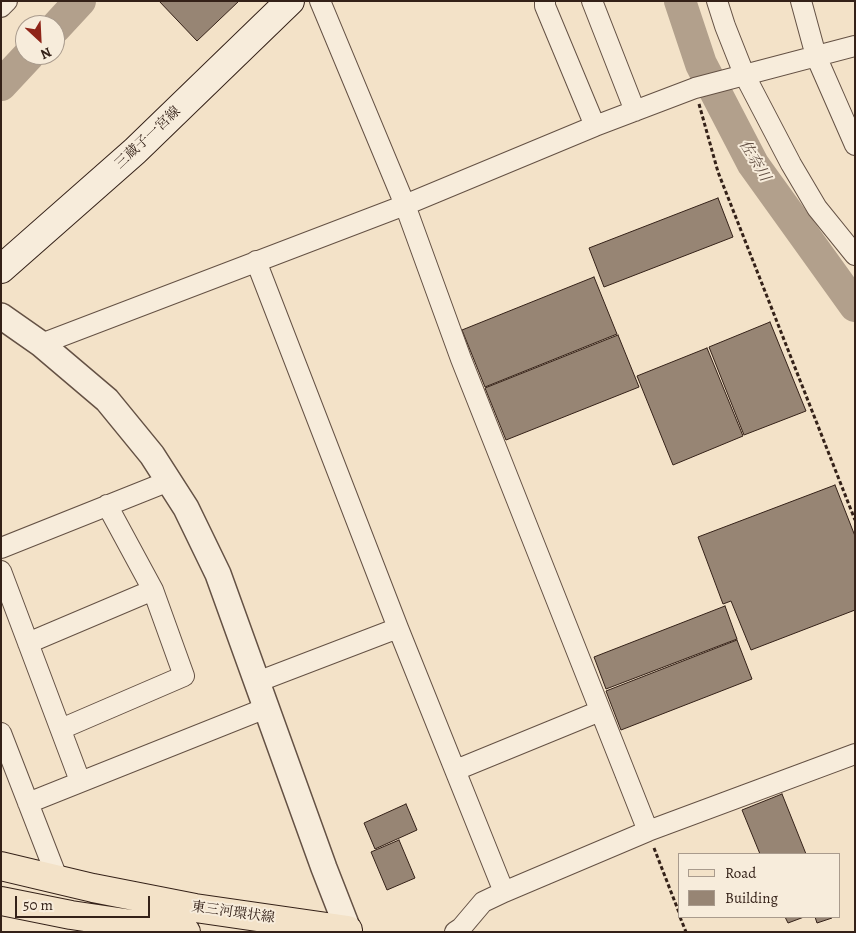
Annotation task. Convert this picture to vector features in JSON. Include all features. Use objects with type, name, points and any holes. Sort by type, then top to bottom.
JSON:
[{"type":"main road","name":"三蔵子一宮線","points":[[1,269],[135,151],[290,1]]},
{"type":"main road","name":"東三河環状線","points":[[1,866],[93,888],[195,908],[352,931]]},
{"type":"main road","name":"東三河環状線","points":[[1,901],[74,923],[186,932]]},
{"type":"street","points":[[1,7],[7,1]]},
{"type":"street","points":[[320,1],[405,205],[461,359],[648,831]]},
{"type":"street","points":[[545,1],[545,6],[595,126]]},
{"type":"street","points":[[592,1],[634,111]]},
{"type":"street","points":[[717,1],[741,74],[817,208],[855,255]]},
{"type":"street","points":[[801,1],[816,56],[855,145]]},
{"type":"street","points":[[41,344],[405,205],[595,126],[695,88],[741,74],[855,46]]},
{"type":"street","points":[[256,261],[398,628],[504,892]]},
{"type":"street","points":[[1,316],[41,344],[107,400],[152,455],[186,508],[218,574],[266,708],[352,931]]},
{"type":"street","points":[[1,548],[169,481]]},
{"type":"street","points":[[61,729],[184,676],[153,590],[108,505]]},
{"type":"street","points":[[1,571],[80,781]]},
{"type":"street","points":[[28,643],[153,590]]},
{"type":"street","points":[[257,682],[398,628]]},
{"type":"street","points":[[28,803],[266,708]]},
{"type":"street","points":[[456,770],[600,711]]},
{"type":"street","points":[[1,733],[58,880]]},
{"type":"street","points":[[455,932],[461,928],[483,902],[504,892],[648,831],[855,754]]},
{"type":"path","points":[[695,88],[718,172],[855,520]]},
{"type":"path","points":[[648,831],[678,911]]},
{"type":"path","points":[[681,918],[686,932]]},
{"type":"building","points":[[159,1],[239,1],[197,41]]},
{"type":"building","points":[[718,198],[733,237],[604,287],[589,248]]},
{"type":"building","points":[[594,277],[617,334],[485,387],[462,330]]},
{"type":"building","points":[[770,322],[806,411],[744,435],[709,347]]},
{"type":"building","points":[[618,335],[639,387],[506,440],[485,388]]},
{"type":"building","points":[[707,348],[743,436],[673,465],[637,376]]},
{"type":"building","points":[[835,485],[855,536],[855,610],[751,650],[731,601],[723,604],[698,537]]},
{"type":"building","points":[[725,606],[737,639],[606,689],[594,657]]},
{"type":"building","points":[[737,640],[752,679],[621,730],[606,691]]},
{"type":"building","points":[[782,794],[806,853],[760,853],[742,810]]},
{"type":"building","points":[[406,804],[417,830],[375,849],[364,823]]},
{"type":"building","points":[[399,840],[415,878],[387,890],[371,852]]},
{"type":"building","points":[[786,918],[801,918],[788,923]]},
{"type":"building","points":[[815,918],[832,918],[817,923]]},
{"type":"waterway","points":[[65,17],[80,1]]},
{"type":"waterway","name":"佐奈川","points":[[680,1],[701,64],[753,164],[855,306]]},
{"type":"waterway","points":[[1,85],[20,65]]}]
